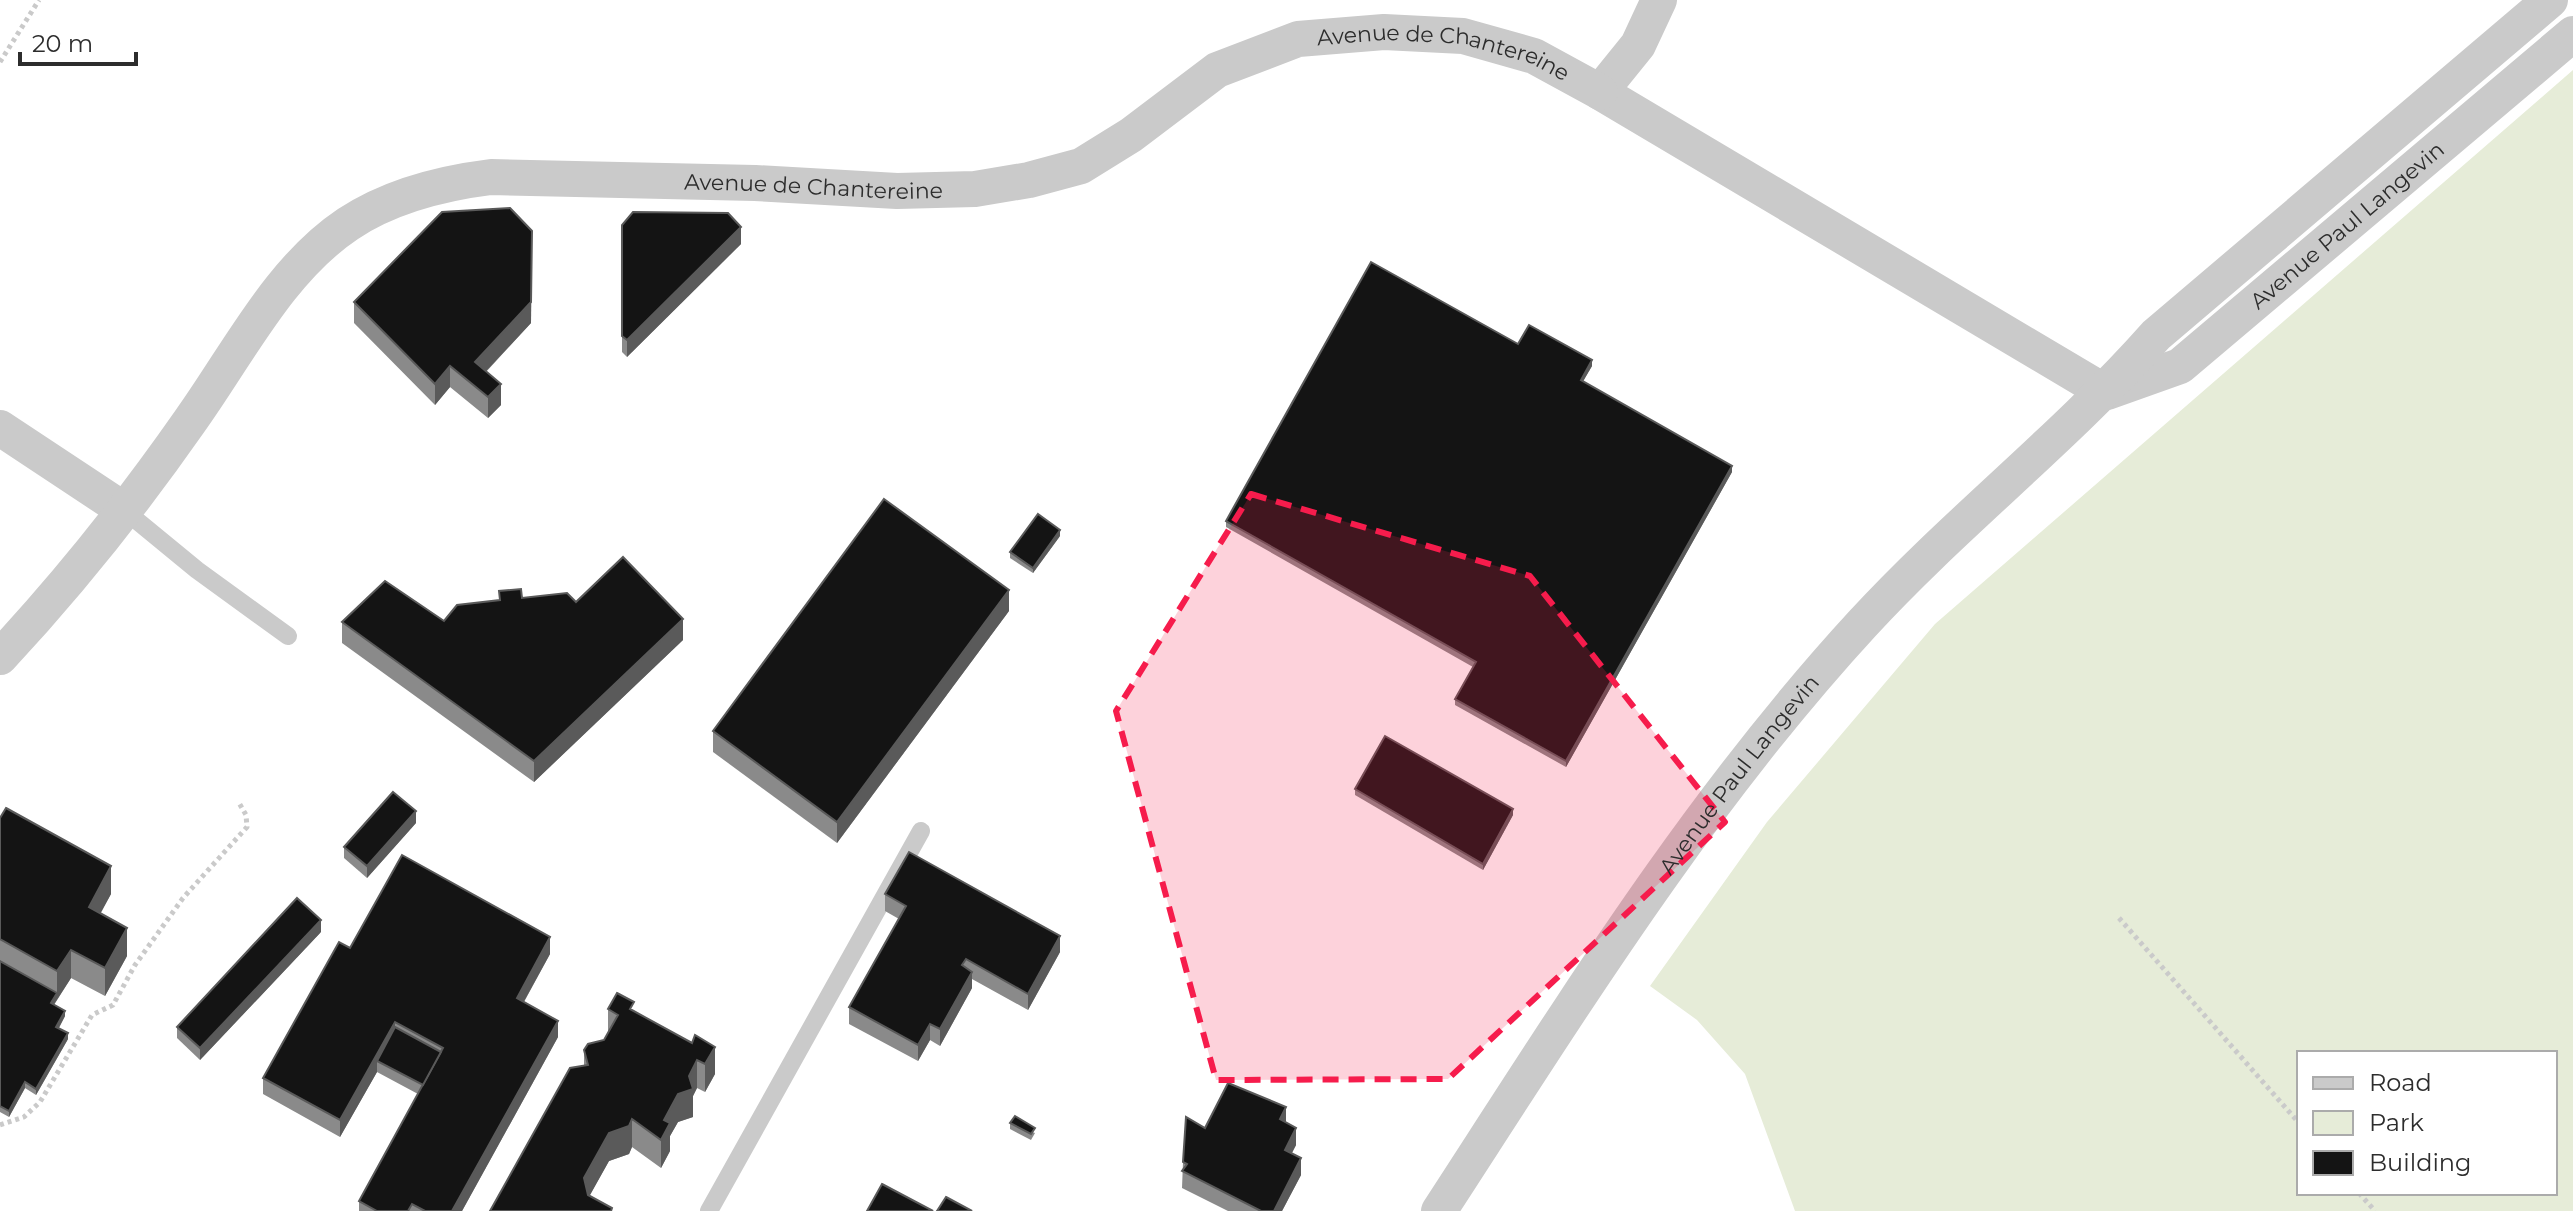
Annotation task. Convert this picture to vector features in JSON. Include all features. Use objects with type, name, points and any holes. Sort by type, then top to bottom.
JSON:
[{"type":"street","name":"Avenue de Chantereine","points":[[1600,92],[1638,45],[1659,0]]},
{"type":"street","name":"Avenue Paul Langevin","points":[[1439,1211],[1650,888],[1763,742],[1863,623],[2105,392],[2156,335],[2550,0]]},
{"type":"street","name":"Avenue de Chantereine","points":[[0,657],[66,586],[124,510],[299,265],[349,223],[411,194],[450,182],[491,177],[755,183],[897,191],[975,189],[1029,180],[1081,166],[1131,135],[1217,70],[1298,39],[1384,32],[1463,36],[1534,56],[1600,92],[2105,392]]},
{"type":"street","name":"Avenue Paul Langevin","points":[[2105,392],[2180,366],[2573,34]]},
{"type":"street","points":[[0,428],[124,510]]},
{"type":"lane","points":[[124,510],[197,570],[288,636]]},
{"type":"lane","points":[[709,1211],[921,831]]},
{"type":"path","points":[[0,62],[39,0]]},
{"type":"path","points":[[0,1125],[24,1117],[40,1102],[92,1015],[113,1005],[135,965],[183,898],[247,827],[246,815],[238,801]]},
{"type":"path","points":[[2119,918],[2297,1121]]},
{"type":"path","points":[[2361,1195],[2375,1211]]},
{"type":"highlighted area","points":[[1251,494],[1530,576],[1725,822],[1448,1079],[1216,1080],[1116,711]]},
{"type":"green space","points":[[2573,70],[2573,1211],[1795,1211],[1745,1074],[1697,1020],[1650,986],[1767,822],[1935,624]]},
{"type":"building","points":[[510,208],[532,231],[531,302],[475,362],[501,384],[488,397],[450,366],[435,384],[354,302],[442,212]]},
{"type":"building","points":[[633,212],[728,213],[741,227],[627,340],[622,336],[622,225]]},
{"type":"building","points":[[1371,262],[1518,344],[1529,325],[1592,360],[1581,380],[1732,466],[1566,761],[1455,699],[1476,662],[1226,521]]},
{"type":"building","points":[[884,499],[1009,590],[837,822],[713,731]]},
{"type":"building","points":[[1038,514],[1060,530],[1033,568],[1010,552]]},
{"type":"building","points":[[623,557],[683,619],[534,761],[342,622],[385,581],[444,621],[457,605],[500,600],[499,591],[521,589],[522,598],[567,593],[576,602]]},
{"type":"building","points":[[1385,736],[1513,809],[1483,864],[1355,789]]},
{"type":"building","points":[[393,792],[416,811],[367,866],[344,847]]},
{"type":"building","points":[[6,808],[111,866],[89,907],[127,928],[105,968],[71,950],[57,971],[0,939],[0,818]]},
{"type":"building","points":[[909,852],[1060,936],[1028,994],[966,959],[962,965],[972,972],[940,1029],[930,1024],[918,1045],[849,1007],[906,906],[885,894]]},
{"type":"building","points":[[402,855],[550,937],[517,998],[558,1021],[452,1211],[425,1211],[412,1204],[408,1211],[377,1211],[359,1201],[443,1048],[395,1022],[340,1120],[263,1078],[339,942],[350,948]]},
{"type":"building","points":[[297,898],[321,920],[200,1048],[177,1027]]},
{"type":"building","points":[[0,961],[57,993],[51,1003],[65,1011],[56,1027],[68,1033],[36,1089],[25,1082],[9,1111],[0,1106]]},
{"type":"building","points":[[617,993],[634,1002],[630,1009],[692,1043],[695,1035],[715,1047],[705,1064],[697,1060],[689,1076],[693,1089],[678,1094],[664,1120],[670,1123],[661,1140],[632,1119],[629,1126],[609,1133],[584,1178],[588,1195],[612,1208],[611,1211],[490,1211],[570,1068],[588,1065],[584,1050],[588,1044],[604,1040],[618,1015],[608,1009]]},
{"type":"building","points":[[395,1027],[441,1052],[423,1085],[377,1061]]},
{"type":"building","points":[[1228,1083],[1286,1107],[1280,1119],[1296,1128],[1285,1150],[1301,1158],[1274,1211],[1261,1211],[1182,1171],[1187,1164],[1183,1162],[1186,1117],[1205,1128]]},
{"type":"building","points":[[1015,1116],[1035,1128],[1031,1134],[1010,1123]]},
{"type":"building","points":[[882,1184],[933,1211],[867,1211]]},
{"type":"building","points":[[946,1197],[972,1211],[937,1211]]}]
